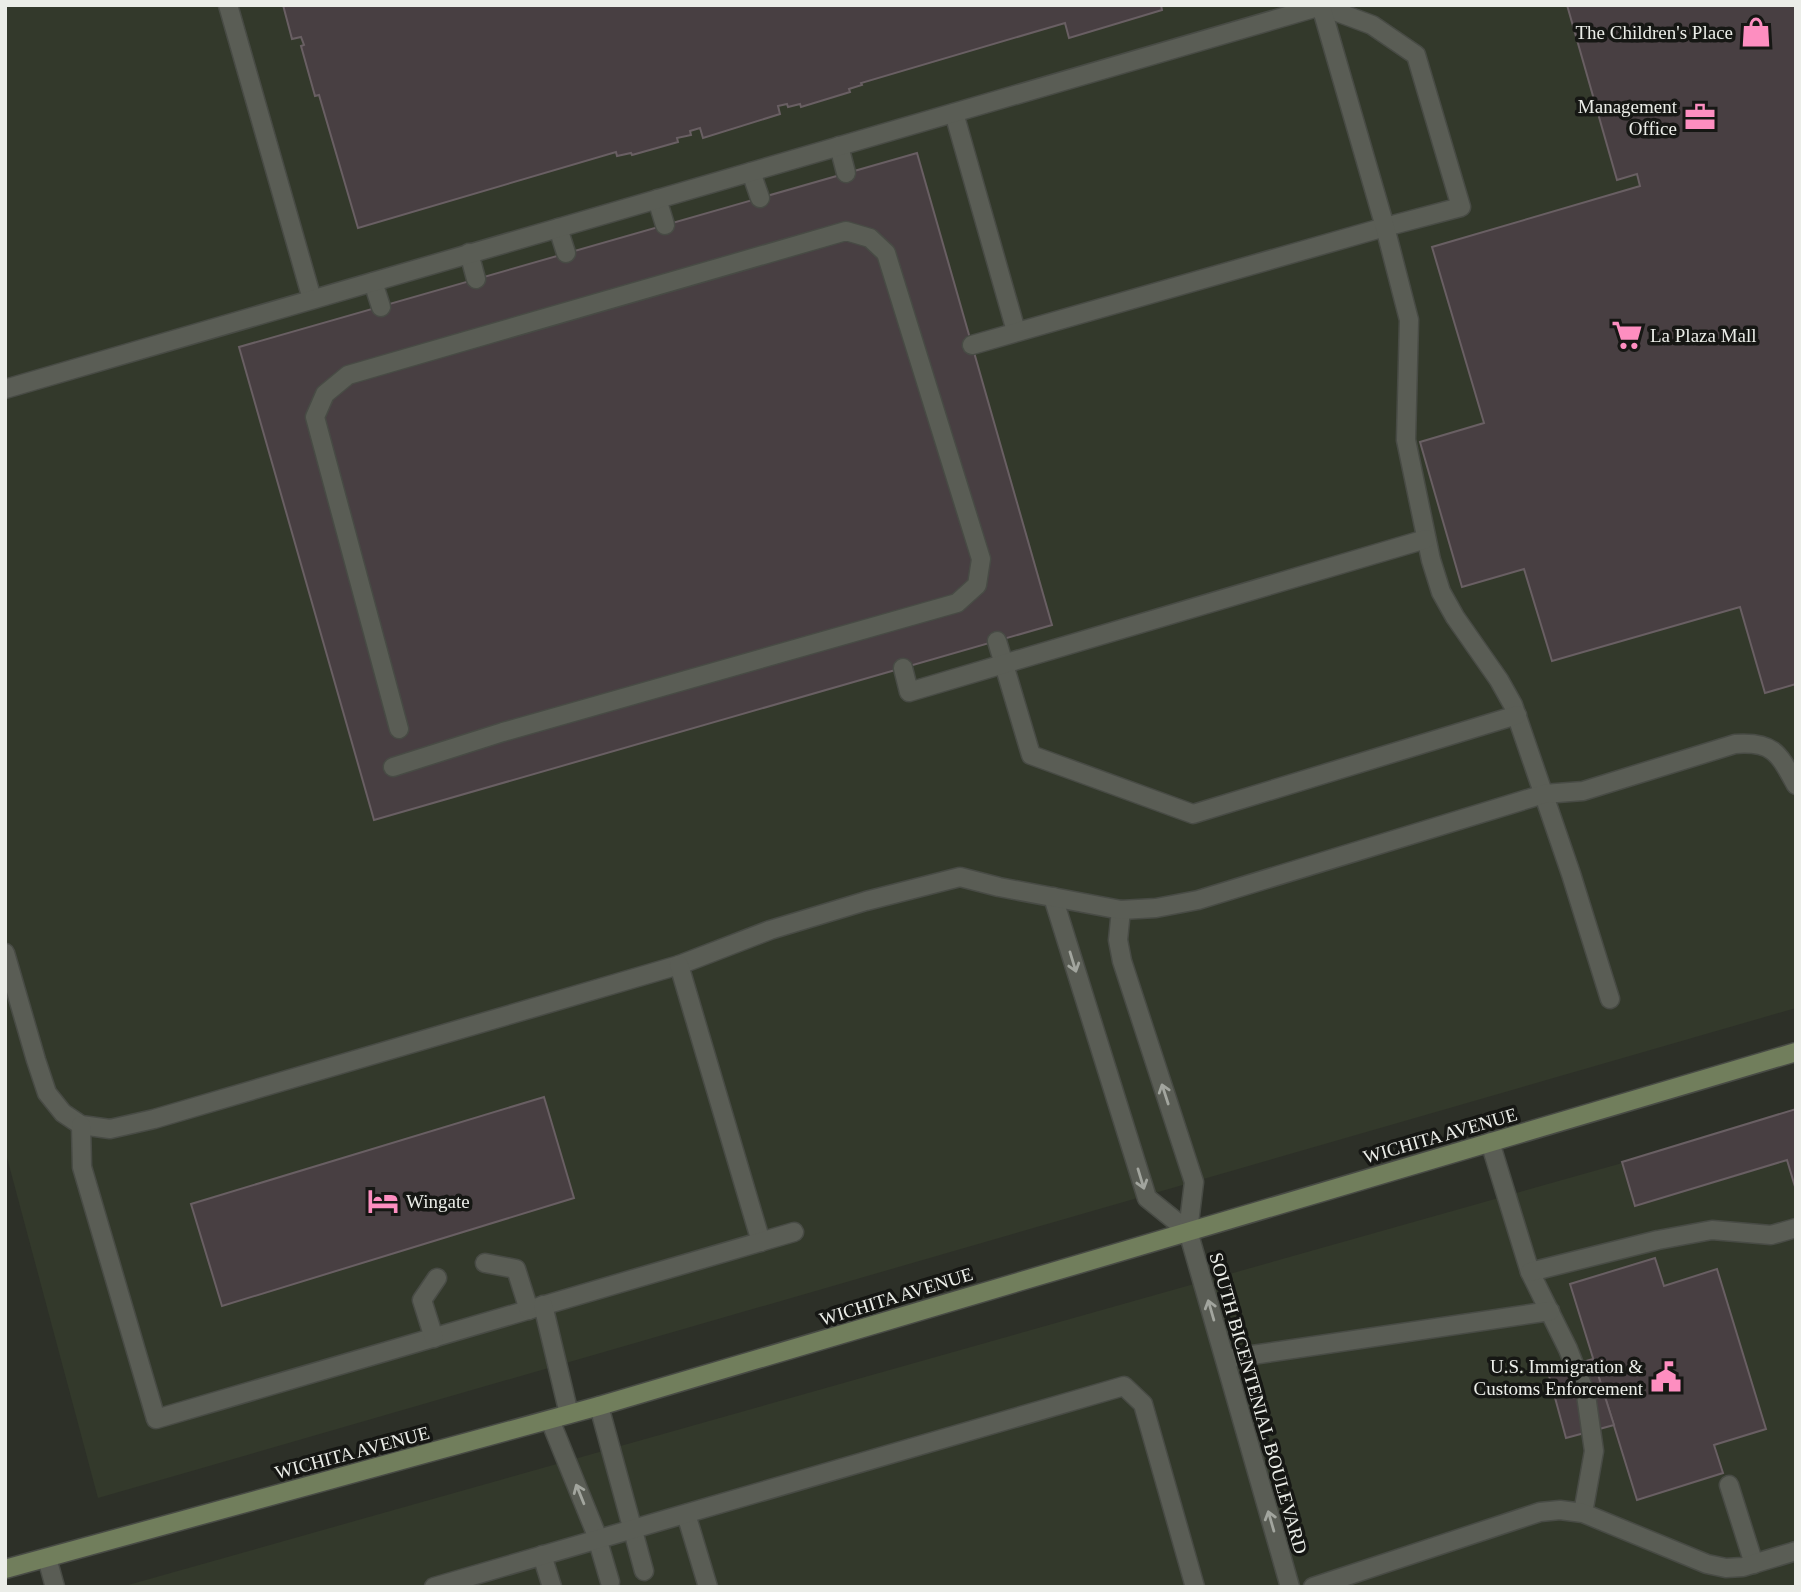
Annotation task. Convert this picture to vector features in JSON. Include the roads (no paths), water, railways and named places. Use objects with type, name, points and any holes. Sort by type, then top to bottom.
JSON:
[{"type":"main road","name":"WICHITA AVENUE","points":[[5,1569],[599,1406],[1796,1052]]},
{"type":"street","points":[[228,5],[312,299]]},
{"type":"street","points":[[5,389],[1321,6],[1372,25],[1416,55],[1461,207],[972,345]]},
{"type":"street","points":[[1321,6],[1409,320],[1406,440],[1426,539],[1441,592],[1499,680],[1517,715],[1610,999]]},
{"type":"street","points":[[954,113],[1016,331]]},
{"type":"street","points":[[839,146],[846,173]]},
{"type":"street","points":[[751,172],[760,198]]},
{"type":"street","points":[[657,199],[665,225]]},
{"type":"street","points":[[558,228],[566,254]]},
{"type":"street","points":[[393,767],[515,729],[957,603],[977,585],[981,559],[886,253],[870,238],[846,231],[348,375],[325,394],[315,417],[399,729]]},
{"type":"street","points":[[469,254],[476,279]]},
{"type":"street","points":[[373,282],[381,306]]},
{"type":"street","points":[[903,668],[909,692],[1426,539]]},
{"type":"street","points":[[998,641],[1031,755],[1194,814],[1517,715]]},
{"type":"street","points":[[5,953],[47,1093],[63,1113],[81,1125],[110,1129],[154,1119],[678,965],[786,925],[960,877],[1121,910],[1156,908],[1198,900],[1544,794],[1583,791],[1735,744],[1766,746],[1777,754],[1796,785]]},
{"type":"street","points":[[1053,897],[1147,1198],[1188,1231]]},
{"type":"street","points":[[1121,910],[1118,940],[1122,961],[1194,1182],[1188,1231]]},
{"type":"street","points":[[678,965],[761,1241]]},
{"type":"street","points":[[81,1125],[82,1167],[156,1419],[794,1232]]},
{"type":"street","points":[[1490,1142],[1530,1272],[1569,1349],[1586,1395],[1594,1451],[1583,1513]]},
{"type":"street","points":[[1530,1272],[1658,1240],[1712,1230],[1771,1235],[1796,1228]]},
{"type":"street","name":"SOUTH BICENTENIAL BOULEVARD","points":[[1188,1231],[1290,1587]]},
{"type":"street","points":[[485,1263],[516,1269],[536,1308],[569,1414]]},
{"type":"street","points":[[434,1338],[422,1300],[437,1278]]},
{"type":"street","points":[[1225,1359],[1550,1311]]},
{"type":"street","points":[[434,1587],[1124,1386],[1143,1404],[1195,1587]]},
{"type":"street","points":[[599,1406],[644,1571]]},
{"type":"street","points":[[550,1420],[597,1539],[610,1582]]},
{"type":"street","points":[[1729,1485],[1754,1564]]},
{"type":"street","points":[[1313,1587],[1540,1512],[1560,1510],[1583,1513],[1707,1564],[1726,1568],[1743,1567],[1796,1551]]},
{"type":"street","points":[[686,1514],[708,1587]]},
{"type":"street","points":[[542,1555],[552,1587]]},
{"type":"street","points":[[47,1558],[55,1587]]},
{"type":"place","name":"The Children's Place","points":[[1756,32]]},
{"type":"place","name":"Management Office","points":[[1700,117]]},
{"type":"place","name":"La Plaza Mall","points":[[1627,335]]},
{"type":"place","name":"Wingate","points":[[383,1201]]},
{"type":"place","name":"U.S. Immigration & Customs Enforcement","points":[[1666,1377]]}]
